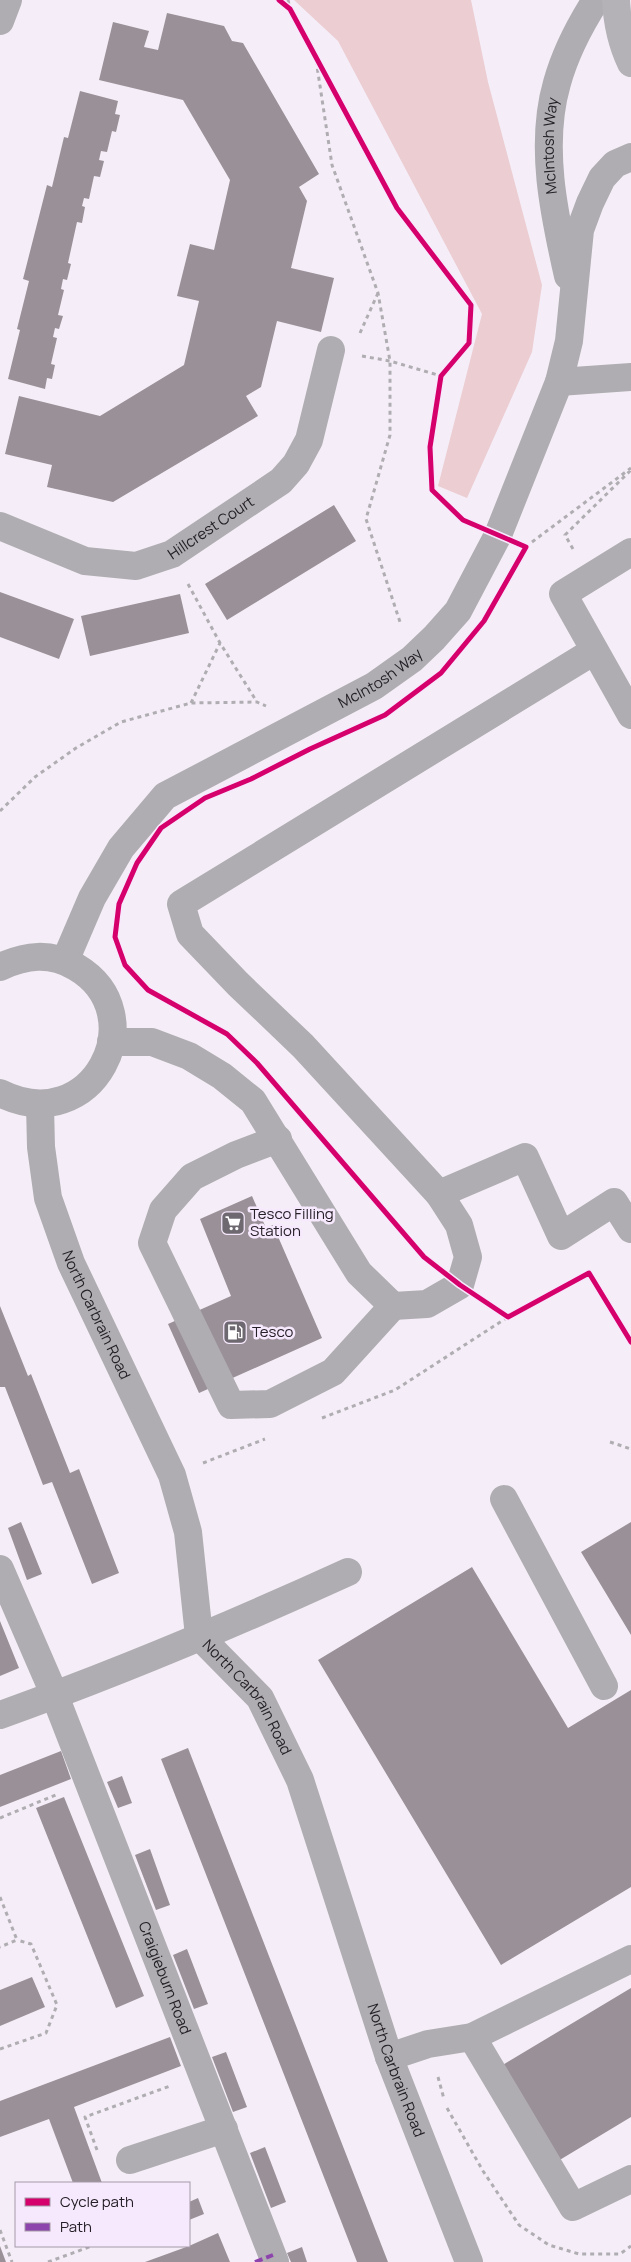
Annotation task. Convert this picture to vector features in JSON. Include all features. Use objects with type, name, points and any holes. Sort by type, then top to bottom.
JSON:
[{"type":"main road","points":[[616,0],[625,51],[631,63]]},
{"type":"street","points":[[0,21],[8,0]]},
{"type":"street","name":"McIntosh Way","points":[[574,299],[558,231],[550,178],[550,123],[556,83],[569,50],[596,0]]},
{"type":"street","name":"McIntosh Way","points":[[65,961],[92,898],[121,848],[165,796],[374,686],[412,658],[434,638],[458,611],[498,535],[559,382],[569,341],[580,230],[590,203],[602,178],[616,164],[631,157]]},
{"type":"street","name":"Hillcrest Court","points":[[0,526],[86,560],[136,566],[172,554],[281,481],[296,464],[309,440],[341,352]]},
{"type":"street","points":[[559,382],[631,378]]},
{"type":"street","points":[[631,552],[563,594],[631,715]]},
{"type":"street","points":[[278,1139],[236,1155],[192,1177],[163,1210],[152,1243],[231,1405],[270,1404],[333,1372],[393,1306],[427,1304],[460,1285],[468,1257],[459,1225],[439,1194],[303,1046],[238,984],[190,934],[181,904],[594,650]]},
{"type":"street","points":[[0,967],[19,958],[42,956],[65,961],[86,974],[102,993],[112,1017],[111,1042],[106,1062],[94,1079],[79,1093],[60,1101],[40,1105],[16,1101],[0,1093]]},
{"type":"street","points":[[111,1042],[152,1042],[189,1056],[222,1076],[253,1101],[359,1273],[393,1306]]},
{"type":"street","name":"North Carbrain Road","points":[[40,1105],[41,1146],[48,1198],[67,1254],[172,1475],[188,1532],[199,1636],[260,1698],[300,1780],[389,2057],[469,2262]]},
{"type":"street","points":[[439,1194],[525,1157],[561,1236],[614,1202],[631,1229]]},
{"type":"street","points":[[504,1499],[604,1686]]},
{"type":"street","name":"Craigieburn Road","points":[[0,1569],[55,1696],[275,2262]]},
{"type":"street","points":[[0,1715],[55,1696],[199,1636],[250,1617],[348,1572]]},
{"type":"street","points":[[389,2057],[428,2044],[472,2037],[631,1959]]},
{"type":"street","points":[[472,2037],[573,2206],[631,2179]]},
{"type":"street","points":[[130,2160],[224,2129]]},
{"type":"path","points":[[288,0],[290,9]]},
{"type":"path","points":[[315,53],[332,165],[378,293],[390,361],[390,435],[366,518],[412,658]]},
{"type":"path","points":[[378,293],[341,352],[390,361],[441,376]]},
{"type":"path","points":[[526,547],[631,469]]},
{"type":"path","points":[[589,578],[565,535],[631,469]]},
{"type":"path","points":[[172,554],[220,643],[257,702]]},
{"type":"path","points":[[191,702],[220,643]]},
{"type":"path","points":[[0,812],[34,777],[76,748],[121,722],[191,702],[257,702],[305,723]]},
{"type":"path","points":[[116,928],[115,937],[125,966],[148,990],[227,1034],[239,1046]]},
{"type":"path","points":[[302,1115],[424,1257],[460,1285],[508,1317],[589,1273],[631,1342]]},
{"type":"path","points":[[610,1442],[631,1449]]},
{"type":"path","points":[[0,1818],[89,1782]]},
{"type":"path","points":[[0,1897],[17,1940]]},
{"type":"path","points":[[0,1948],[17,1940],[32,1944],[57,2005],[46,2034],[0,2049]]},
{"type":"path","points":[[428,2044],[446,2105],[484,2171],[519,2225],[549,2245],[579,2254],[620,2254],[631,2246]]},
{"type":"path","points":[[98,2152],[85,2116],[202,2074]]},
{"type":"path","points":[[0,2230],[12,2262]]},
{"type":"path","points":[[48,2262],[89,2247]]},
{"type":"shaded area","points":[[294,0],[471,0],[488,82],[542,285],[532,352],[467,498],[438,486],[482,314],[338,41]]},
{"type":"building","points":[[167,13],[224,26],[232,41],[243,43],[319,174],[299,187],[307,201],[291,268],[334,278],[321,332],[277,321],[261,387],[246,396],[258,416],[113,502],[47,487],[52,465],[5,454],[19,396],[100,416],[184,365],[199,301],[177,296],[190,244],[214,250],[230,180],[183,100],[99,80],[113,22],[149,31],[144,47],[158,50]]},
{"type":"building","points":[[80,91],[118,101],[115,114],[120,115],[116,132],[112,131],[107,152],[101,151],[99,160],[104,161],[100,177],[94,176],[89,199],[84,198],[82,206],[85,207],[82,223],[77,222],[68,263],[71,264],[67,280],[63,279],[61,289],[64,290],[58,315],[63,316],[59,329],[55,328],[53,337],[57,338],[51,364],[55,365],[52,379],[47,378],[45,389],[8,379],[20,330],[17,329],[29,281],[23,279],[47,185],[52,187],[64,137],[68,138]]},
{"type":"building","points":[[334,505],[356,541],[227,620],[205,584]]},
{"type":"building","points":[[0,592],[74,619],[59,659],[0,637]]},
{"type":"building","points":[[180,594],[189,633],[90,656],[81,616]]},
{"type":"building","points":[[252,1196],[266,1228],[273,1225],[322,1338],[199,1393],[168,1324],[231,1296],[200,1219]]},
{"type":"building","points":[[0,1306],[28,1376],[31,1374],[70,1473],[79,1469],[119,1573],[92,1584],[52,1482],[43,1485],[5,1387],[0,1387]]},
{"type":"building","points":[[21,1522],[42,1574],[27,1580],[8,1528]]},
{"type":"building","points":[[631,1522],[631,1635],[581,1552]]},
{"type":"building","points":[[472,1567],[568,1728],[631,1690],[631,1887],[501,1965],[318,1660]]},
{"type":"building","points":[[0,1621],[19,1668],[0,1676]]},
{"type":"building","points":[[188,1748],[388,2262],[357,2262],[161,1759]]},
{"type":"building","points":[[61,1751],[71,1779],[0,1807],[0,1775]]},
{"type":"building","points":[[122,1776],[132,1803],[118,1808],[107,1782]]},
{"type":"building","points":[[64,1797],[144,1996],[116,2008],[36,1808]]},
{"type":"building","points":[[150,1849],[170,1905],[156,1910],[135,1855]]},
{"type":"building","points":[[187,1949],[208,2004],[194,2009],[173,1955]]},
{"type":"building","points":[[32,1977],[45,2007],[0,2026],[0,1990]]},
{"type":"building","points":[[631,1988],[631,2117],[558,2161],[501,2066]]},
{"type":"building","points":[[170,2037],[181,2066],[74,2107],[102,2182],[73,2182],[49,2119],[0,2137],[0,2101]]},
{"type":"building","points":[[226,2052],[247,2107],[233,2112],[212,2057]]},
{"type":"building","points":[[265,2147],[286,2202],[271,2208],[250,2153]]},
{"type":"building","points":[[198,2198],[204,2214],[190,2220],[190,2202]]},
{"type":"building","points":[[218,2233],[230,2262],[145,2262],[190,2247]]},
{"type":"building","points":[[0,2246],[6,2262],[0,2262]]},
{"type":"building","points":[[302,2247],[307,2262],[291,2262],[287,2253]]},
{"type":"marked path","points":[[255,2262],[273,2255]]},
{"type":"cycle path","points":[[279,0],[290,9],[397,208],[471,305],[469,343],[441,376],[430,447],[432,490],[463,520],[526,547],[484,621],[441,673],[385,715],[310,749],[251,779],[205,798],[161,828],[137,863],[119,904],[115,937],[125,965],[148,990],[227,1034],[257,1063],[424,1257],[460,1285],[508,1317],[589,1273],[631,1342]]},
{"type":"place","name":"Tesco Filling Station","points":[[233,1223]]},
{"type":"place","name":"Tesco","points":[[235,1332]]}]
